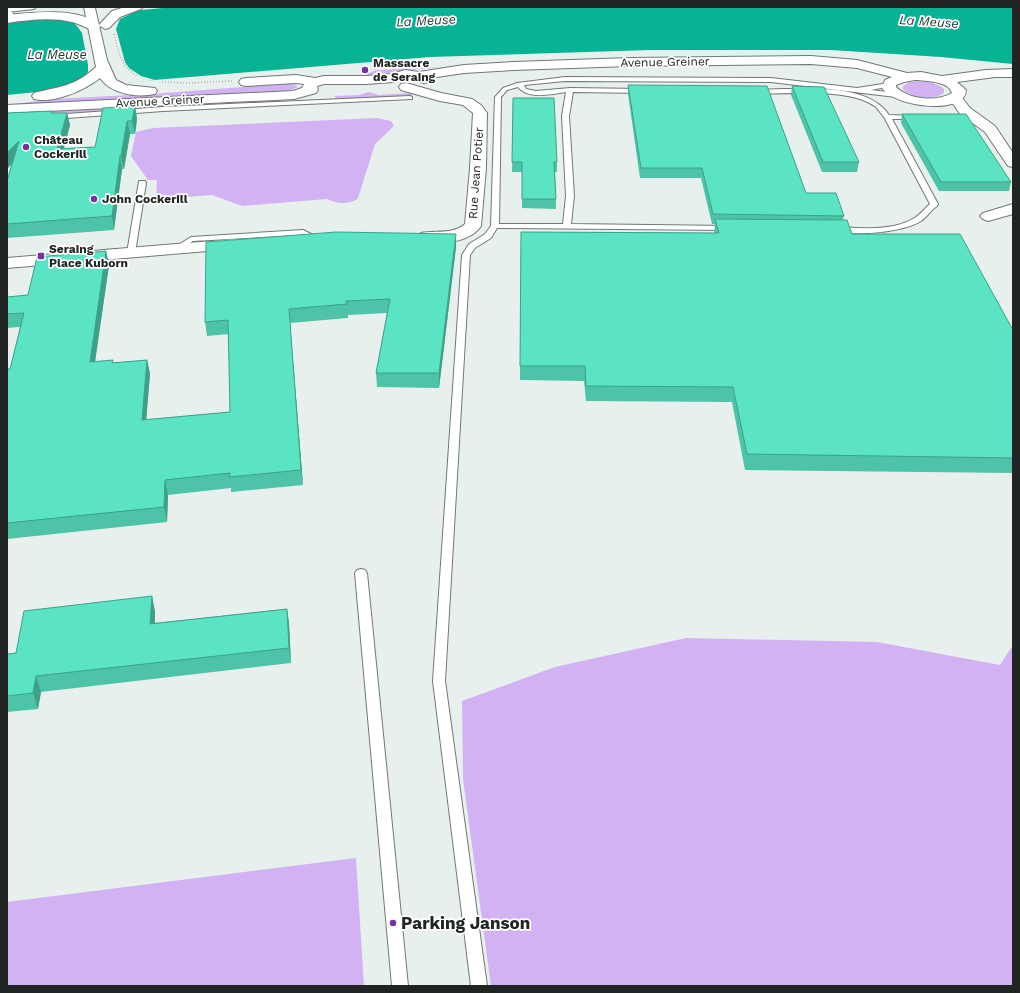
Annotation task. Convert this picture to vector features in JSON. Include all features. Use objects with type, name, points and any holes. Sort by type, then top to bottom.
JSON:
[{"type":"main road","points":[[7,14],[30,7]]},
{"type":"main road","points":[[7,14],[55,7]]},
{"type":"main road","points":[[7,14],[112,16],[137,7]]},
{"type":"main road","points":[[7,14],[66,17],[84,21],[95,16]]},
{"type":"main road","points":[[95,16],[102,70],[109,84],[131,90],[142,91],[189,87]]},
{"type":"main road","name":"Avenue Greiner","points":[[424,83],[447,71],[490,67],[622,62],[811,60],[851,63],[907,77],[923,77],[940,80],[958,87]]},
{"type":"main road","points":[[7,99],[45,95],[72,89],[90,81],[102,70]]},
{"type":"main road","points":[[7,104],[76,94],[109,84],[116,76],[118,70]]},
{"type":"main road","points":[[881,71],[892,87],[914,100],[935,102],[980,74],[1013,73]]},
{"type":"main road","points":[[313,86],[324,80],[340,85],[401,87],[405,74],[424,83]]},
{"type":"main road","name":"Avenue Greiner","points":[[892,87],[907,77]]},
{"type":"main road","points":[[137,79],[163,85]]},
{"type":"main road","points":[[234,83],[296,79],[313,86],[327,97],[340,85]]},
{"type":"main road","name":"Rue Jean Potier","points":[[401,87],[424,83],[466,101],[476,107],[480,113],[478,168],[473,226],[462,233],[451,236],[409,237]]},
{"type":"main road","name":"Avenue Greiner","points":[[7,109],[294,95],[313,86]]},
{"type":"main road","points":[[7,263],[319,238]]},
{"type":"street","points":[[958,87],[964,114]]},
{"type":"street","points":[[935,102],[964,114],[990,129],[1013,162]]},
{"type":"street","points":[[988,216],[1013,209]]},
{"type":"lane","points":[[479,986],[439,681],[466,255],[472,246],[488,236],[495,226],[498,97],[505,89],[519,84],[565,78],[738,83],[771,80],[858,90],[892,87]]},
{"type":"lane","points":[[519,84],[524,90],[536,93],[570,90],[651,91]]},
{"type":"lane","points":[[46,118],[327,97],[401,87]]},
{"type":"lane","points":[[858,90],[892,87]]},
{"type":"lane","points":[[567,227],[570,197],[566,121],[567,100],[570,90]]},
{"type":"lane","points":[[749,92],[840,93],[859,97],[879,106],[887,117],[934,204],[920,218],[883,230],[824,229]]},
{"type":"lane","points":[[887,117],[926,118]]},
{"type":"lane","points":[[131,253],[142,183]]},
{"type":"lane","points":[[495,226],[739,228]]},
{"type":"lane","points":[[361,573],[400,986]]},
{"type":"path","points":[[95,16],[122,62],[129,72],[137,79]]},
{"type":"shaded area","points":[[443,67],[400,71],[368,77],[367,74],[376,70]]},
{"type":"shaded area","points":[[910,82],[936,84],[944,89],[944,93],[929,98],[912,95],[903,89],[903,86]]},
{"type":"shaded area","points":[[293,84],[298,87],[284,93],[7,105],[52,99],[151,94]]},
{"type":"shaded area","points":[[368,92],[379,95],[409,93],[414,95],[346,99],[336,98],[334,96],[359,95]]},
{"type":"shaded area","points":[[276,99],[275,102],[7,118],[7,113]]},
{"type":"shaded area","points":[[377,118],[391,121],[394,126],[375,144],[358,198],[349,202],[338,203],[327,199],[242,206],[212,195],[156,199],[157,180],[148,180],[131,156],[136,132],[153,128]]},
{"type":"shaded area","points":[[686,638],[877,642],[1000,665],[1013,645],[1013,986],[491,986],[463,779],[462,701],[555,667]]},
{"type":"shaded area","points":[[356,858],[364,986],[7,986],[7,902]]},
{"type":"water","name":"La Meuse","points":[[173,7],[1013,7],[1013,64],[941,57],[831,50],[650,50],[430,57],[154,80],[7,95],[7,23]]},
{"type":"pier","points":[[139,10],[120,19],[116,29],[125,62],[129,68],[141,76],[155,80],[47,92],[62,88],[81,79],[88,72],[82,33],[74,23],[50,18]]},
{"type":"building","points":[[628,85],[767,86],[806,193],[836,193],[844,216],[713,214],[702,168],[641,168]]},
{"type":"building","points":[[792,86],[824,87],[859,162],[823,162]]},
{"type":"building","points":[[513,98],[554,98],[557,162],[554,162],[556,199],[522,199],[522,162],[512,162]]},
{"type":"building","points":[[135,106],[132,121],[127,121],[120,156],[112,216],[7,224],[7,181],[19,141],[7,153],[7,113],[52,111],[51,113],[67,113],[57,149],[95,147],[103,108]]},
{"type":"building","points":[[902,114],[966,114],[1011,182],[941,182]]},
{"type":"building","points":[[715,219],[847,220],[852,234],[960,234],[1013,330],[1013,458],[747,454],[733,387],[586,386],[585,366],[520,366],[521,232],[719,233]]},
{"type":"building","points":[[336,232],[456,234],[439,373],[376,373],[390,299],[346,301],[347,304],[289,309],[301,470],[229,477],[230,473],[165,480],[164,507],[7,523],[7,369],[10,369],[24,313],[7,314],[7,297],[28,295],[37,257],[106,251],[90,362],[113,360],[112,363],[147,360],[142,420],[230,412],[228,320],[205,322],[206,242]]},
{"type":"building","points":[[152,596],[150,624],[287,609],[289,648],[36,676],[33,693],[7,696],[7,654],[16,653],[24,611]]},
{"type":"place","name":"Massacre de Seraing","points":[[365,70]]},
{"type":"place","name":"Château Cockerill","points":[[26,147]]},
{"type":"place","name":"John Cockerill","points":[[94,199]]},
{"type":"place","name":"Seraing Place Kuborn","points":[[41,256]]},
{"type":"place","name":"Parking Janson","points":[[393,923]]}]
